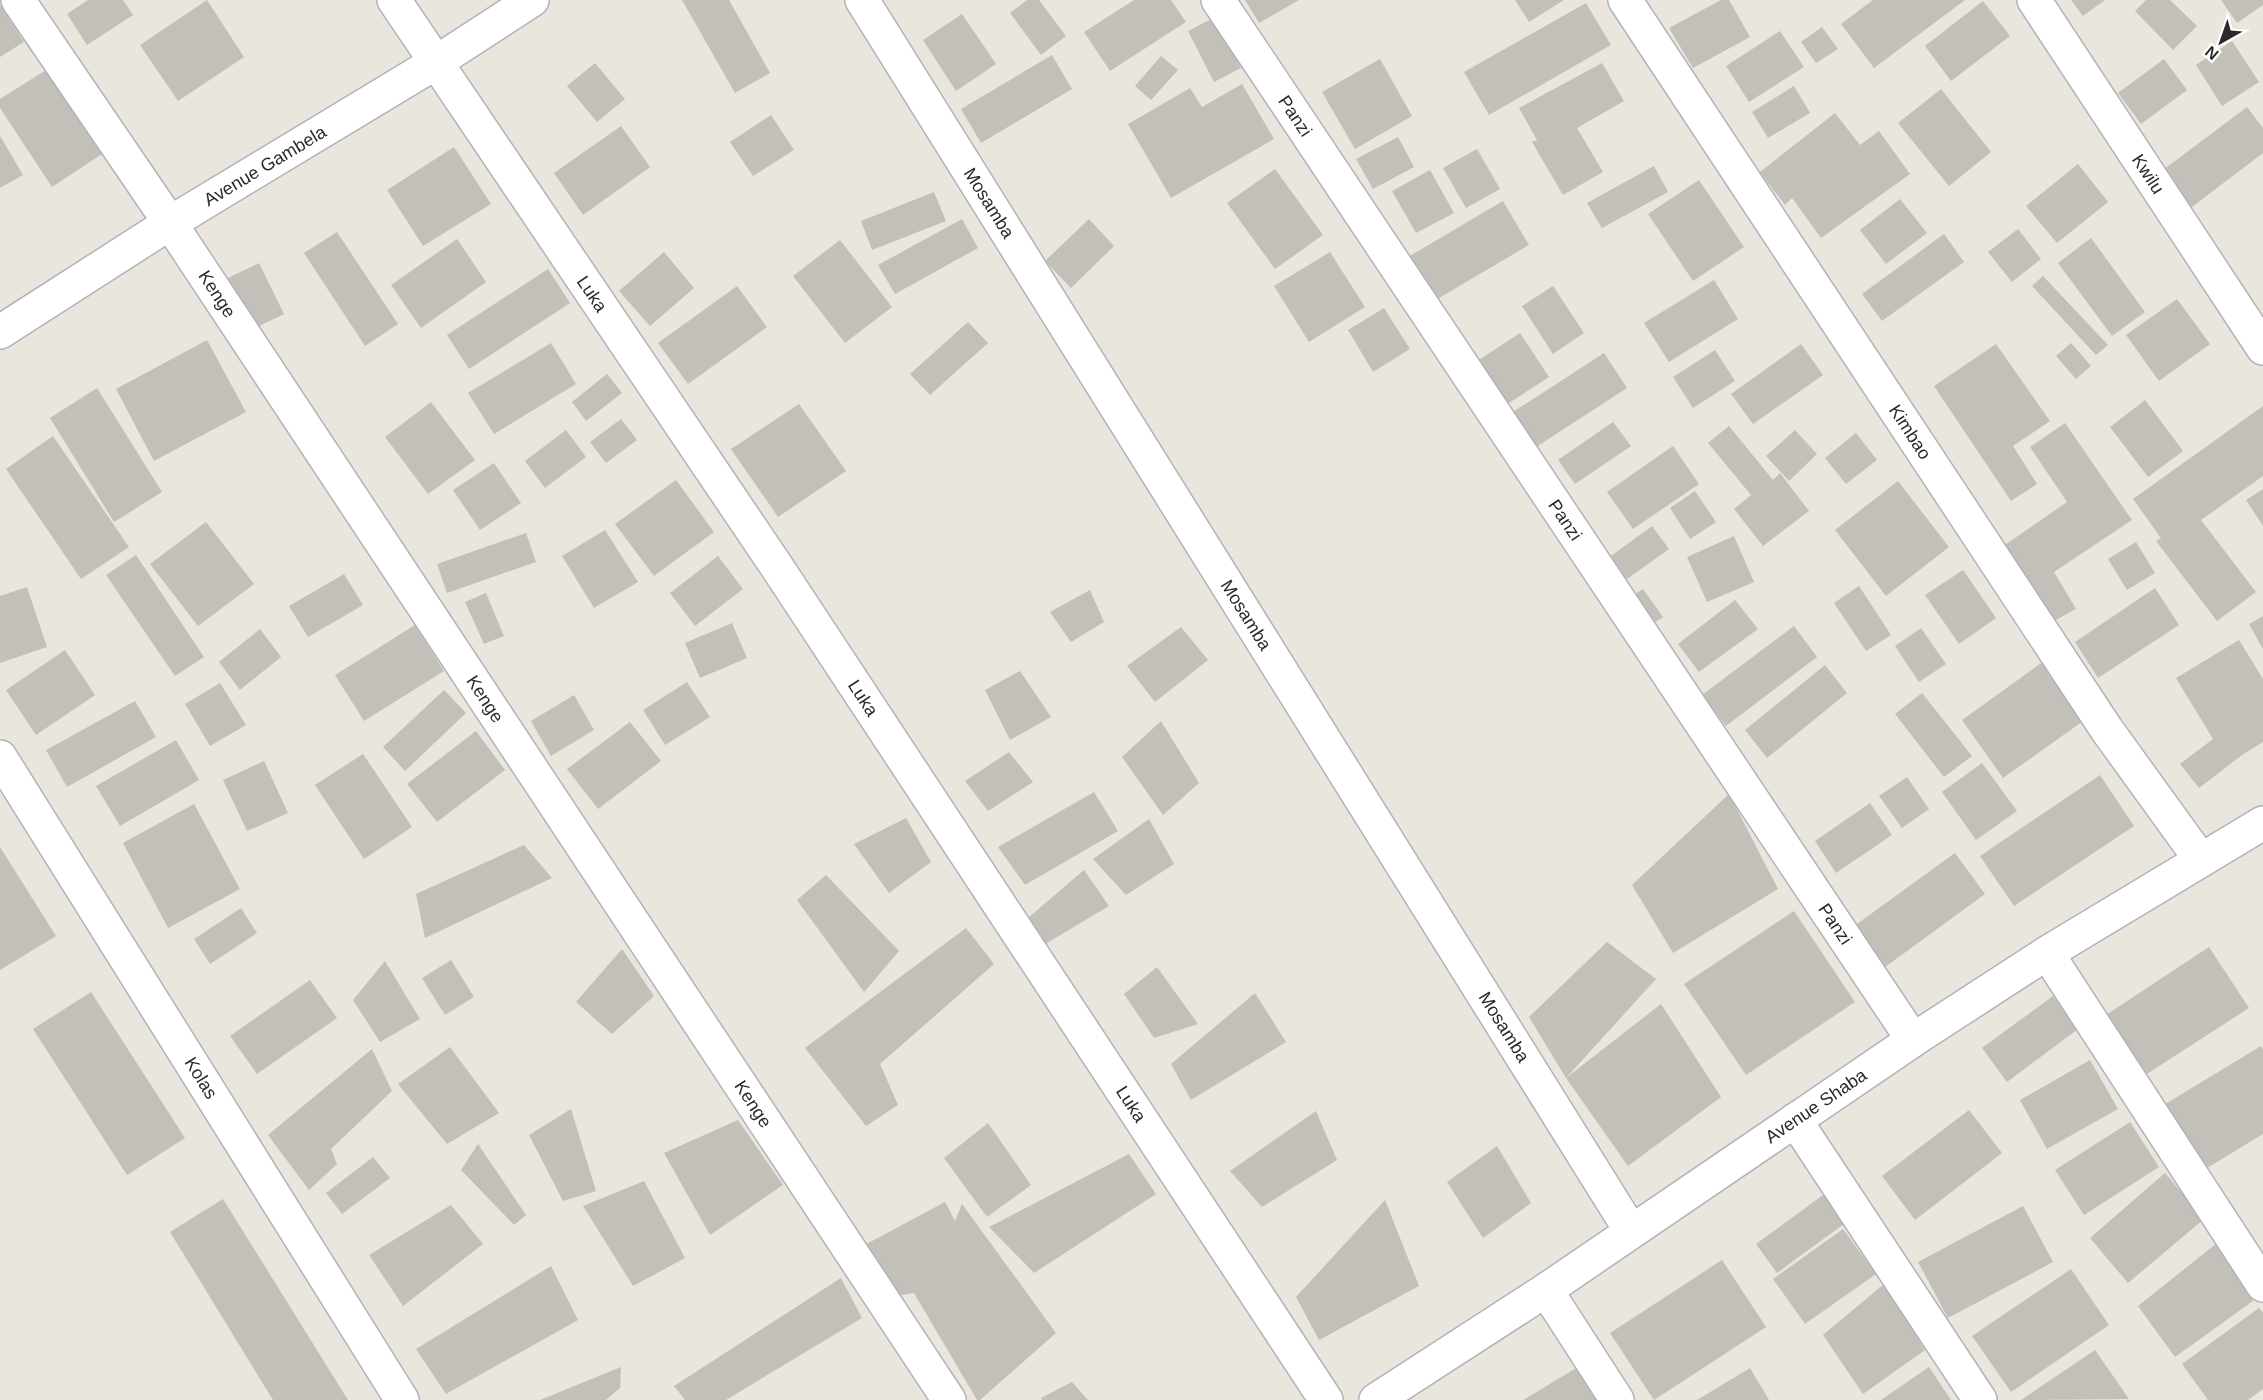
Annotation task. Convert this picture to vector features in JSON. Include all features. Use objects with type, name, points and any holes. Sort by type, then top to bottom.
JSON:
[{"type":"street","name":"Kenge","points":[[18,0],[170,223],[949,1400]]},
{"type":"street","name":"Luka","points":[[394,0],[784,577],[1326,1400]]},
{"type":"street","name":"Avenue Gambela","points":[[0,332],[170,223],[435,63],[532,0]]},
{"type":"street","name":"Mosamba","points":[[862,0],[1631,1231]]},
{"type":"street","name":"Panzi","points":[[1218,0],[1913,1040]]},
{"type":"street","name":"Kimbao","points":[[1625,0],[2107,730],[2201,860]]},
{"type":"street","name":"Kwilu","points":[[2034,0],[2263,348]]},
{"type":"street","name":"Kolas","points":[[0,757],[402,1400]]},
{"type":"street","name":"Avenue Shaba","points":[[1376,1400],[1546,1290],[1913,1040],[2047,952],[2263,823]]},
{"type":"street","points":[[2047,952],[2263,1285]]},
{"type":"street","points":[[1795,1120],[1980,1400]]},
{"type":"street","points":[[1546,1290],[1617,1400]]},
{"type":"building","points":[[88,0],[123,0],[133,15],[87,45],[67,14]]},
{"type":"building","points":[[207,0],[244,57],[178,101],[140,45]]},
{"type":"building","points":[[682,0],[729,0],[770,73],[735,93]]},
{"type":"building","points":[[1027,0],[1039,0],[1066,36],[1041,55],[1010,13]]},
{"type":"building","points":[[1134,0],[1171,0],[1186,22],[1110,71],[1084,32]]},
{"type":"building","points":[[1245,0],[1299,0],[1259,23]]},
{"type":"building","points":[[1515,0],[1564,0],[1529,22]]},
{"type":"building","points":[[1721,0],[1729,0],[1750,37],[1693,68],[1669,28]]},
{"type":"building","points":[[1873,0],[1965,0],[1874,68],[1841,24]]},
{"type":"building","points":[[2071,0],[2105,0],[2083,16]]},
{"type":"building","points":[[2146,0],[2170,0],[2197,26],[2173,50],[2135,11]]},
{"type":"building","points":[[2221,0],[2263,0],[2263,5],[2237,23]]},
{"type":"building","points":[[1983,1],[2010,36],[1951,81],[1925,46]]},
{"type":"building","points":[[1586,3],[1611,45],[1489,115],[1464,72]]},
{"type":"building","points":[[0,5],[24,42],[0,57]]},
{"type":"building","points":[[962,14],[996,64],[956,91],[923,40]]},
{"type":"building","points":[[1215,17],[1241,68],[1214,82],[1188,31]]},
{"type":"building","points":[[1822,27],[1838,49],[1816,63],[1801,42]]},
{"type":"building","points":[[1780,31],[1804,67],[1749,102],[1726,66]]},
{"type":"building","points":[[2232,41],[2259,82],[2222,106],[2196,65]]},
{"type":"building","points":[[1052,55],[1072,89],[981,143],[961,109]]},
{"type":"building","points":[[1161,56],[1178,70],[1151,100],[1135,86]]},
{"type":"building","points":[[1380,59],[1412,116],[1355,149],[1322,92]]},
{"type":"building","points":[[2164,59],[2187,90],[2141,124],[2118,93]]},
{"type":"building","points":[[595,63],[625,99],[597,122],[567,86]]},
{"type":"building","points":[[1602,63],[1624,101],[1577,128],[1603,172],[1563,195],[1532,142],[1537,140],[1519,108]]},
{"type":"building","points":[[46,70],[102,154],[52,187],[0,108],[0,99]]},
{"type":"building","points":[[1242,84],[1274,139],[1171,198],[1128,124],[1190,88],[1202,107]]},
{"type":"building","points":[[1794,86],[1810,113],[1768,138],[1752,112]]},
{"type":"building","points":[[1941,89],[1991,152],[1949,186],[1898,123]]},
{"type":"building","points":[[2247,107],[2263,128],[2263,153],[2188,210],[2159,173]]},
{"type":"building","points":[[1835,113],[1860,145],[1879,131],[1910,174],[1821,238],[1792,198],[1785,205],[1760,172]]},
{"type":"building","points":[[771,115],[794,150],[753,176],[730,142]]},
{"type":"building","points":[[621,126],[650,167],[583,215],[554,173]]},
{"type":"building","points":[[0,136],[23,175],[0,188]]},
{"type":"building","points":[[1398,137],[1414,167],[1373,189],[1356,159]]},
{"type":"building","points":[[454,147],[491,204],[423,246],[387,190]]},
{"type":"building","points":[[1477,149],[1500,189],[1466,208],[1443,168]]},
{"type":"building","points":[[2078,164],[2108,202],[2057,243],[2026,206]]},
{"type":"building","points":[[1654,166],[1668,192],[1602,228],[1587,203]]},
{"type":"building","points":[[1275,169],[1323,235],[1275,269],[1227,203]]},
{"type":"building","points":[[1430,170],[1454,213],[1416,233],[1392,191]]},
{"type":"building","points":[[1699,180],[1744,247],[1693,281],[1648,214]]},
{"type":"building","points":[[934,192],[946,221],[872,250],[861,221]]},
{"type":"building","points":[[1900,199],[1927,233],[1886,264],[1860,230]]},
{"type":"building","points":[[1503,201],[1529,245],[1434,301],[1408,257]]},
{"type":"building","points":[[962,219],[978,248],[895,294],[878,265]]},
{"type":"building","points":[[1089,219],[1114,246],[1071,288],[1045,261]]},
{"type":"building","points":[[2018,229],[2041,259],[2012,282],[1988,252]]},
{"type":"building","points":[[337,232],[398,324],[365,346],[304,253]]},
{"type":"building","points":[[1944,234],[1964,262],[1882,321],[1862,294]]},
{"type":"building","points":[[2091,238],[2145,312],[2112,336],[2058,263]]},
{"type":"building","points":[[457,239],[486,282],[421,328],[391,285]]},
{"type":"building","points":[[840,240],[892,307],[845,343],[793,276]]},
{"type":"building","points":[[664,252],[694,288],[650,326],[619,291]]},
{"type":"building","points":[[1330,252],[1365,307],[1309,342],[1274,286]]},
{"type":"building","points":[[259,263],[284,314],[253,329],[228,278]]},
{"type":"building","points":[[548,269],[570,303],[469,369],[447,335]]},
{"type":"building","points":[[2043,276],[2108,345],[2096,355],[2032,286]]},
{"type":"building","points":[[1714,280],[1738,319],[1669,362],[1644,323]]},
{"type":"building","points":[[737,286],[767,327],[688,384],[658,343]]},
{"type":"building","points":[[1553,286],[1584,333],[1553,354],[1522,306]]},
{"type":"building","points":[[2177,299],[2210,344],[2159,381],[2126,335]]},
{"type":"building","points":[[1384,308],[1410,349],[1373,372],[1348,330]]},
{"type":"building","points":[[968,322],[988,343],[930,395],[910,374]]},
{"type":"building","points":[[1520,333],[1549,377],[1500,409],[1471,365]]},
{"type":"building","points":[[207,340],[246,412],[154,461],[116,389]]},
{"type":"building","points":[[551,343],[576,384],[494,434],[468,393]]},
{"type":"building","points":[[2071,343],[2091,366],[2076,379],[2056,356]]},
{"type":"building","points":[[1801,344],[1823,375],[1753,424],[1731,394]]},
{"type":"building","points":[[1996,344],[2050,421],[2013,446],[2037,484],[2011,501],[1934,386]]},
{"type":"building","points":[[1715,350],[1735,381],[1693,408],[1673,377]]},
{"type":"building","points":[[1604,353],[1627,388],[1533,449],[1510,414]]},
{"type":"building","points":[[607,374],[622,393],[586,421],[572,402]]},
{"type":"building","points":[[97,388],[162,492],[114,522],[50,418]]},
{"type":"building","points":[[2145,400],[2183,451],[2148,477],[2110,427]]},
{"type":"building","points":[[431,402],[475,460],[428,494],[385,437]]},
{"type":"building","points":[[799,404],[846,471],[778,517],[731,449]]},
{"type":"building","points":[[2263,406],[2263,476],[2201,520],[2256,592],[2217,621],[2156,541],[2161,538],[2133,499]]},
{"type":"building","points":[[621,419],[637,440],[606,463],[590,442]]},
{"type":"building","points":[[1613,422],[1631,446],[1575,484],[1558,460]]},
{"type":"building","points":[[2065,423],[2132,520],[2054,572],[2076,609],[2045,626],[1999,549],[2067,502],[2030,447]]},
{"type":"building","points":[[1729,426],[1773,480],[1780,473],[1809,511],[1763,546],[1734,509],[1751,495],[1708,443]]},
{"type":"building","points":[[566,430],[586,457],[545,488],[525,461]]},
{"type":"building","points":[[1795,430],[1817,454],[1789,481],[1766,456]]},
{"type":"building","points":[[1856,433],[1877,460],[1846,484],[1825,458]]},
{"type":"building","points":[[53,436],[129,547],[81,579],[6,469]]},
{"type":"building","points":[[1673,446],[1699,484],[1633,529],[1607,492]]},
{"type":"building","points":[[494,463],[521,503],[480,530],[453,490]]},
{"type":"building","points":[[676,480],[714,532],[654,576],[615,524]]},
{"type":"building","points":[[1898,481],[1949,547],[1886,596],[1835,530]]},
{"type":"building","points":[[2263,489],[2263,526],[2246,500]]},
{"type":"building","points":[[1695,491],[1716,522],[1690,539],[1670,508]]},
{"type":"building","points":[[206,522],[254,584],[198,626],[150,564]]},
{"type":"building","points":[[1652,526],[1669,549],[1627,579],[1611,556]]},
{"type":"building","points":[[605,530],[638,582],[594,608],[562,556]]},
{"type":"building","points":[[526,533],[536,562],[447,593],[437,564]]},
{"type":"building","points":[[1734,536],[1754,582],[1707,602],[1687,557]]},
{"type":"building","points":[[2136,542],[2155,573],[2127,590],[2108,559]]},
{"type":"building","points":[[136,555],[204,657],[175,676],[106,575]]},
{"type":"building","points":[[718,556],[743,589],[695,626],[670,593]]},
{"type":"building","points":[[1963,570],[1996,618],[1959,644],[1925,595]]},
{"type":"building","points":[[344,574],[363,605],[308,637],[289,606]]},
{"type":"building","points":[[1859,586],[1891,635],[1866,651],[1834,603]]},
{"type":"building","points":[[27,587],[47,647],[0,663],[0,596]]},
{"type":"building","points":[[2155,588],[2179,625],[2098,678],[2075,642]]},
{"type":"building","points":[[1643,589],[1663,617],[1643,630],[1624,601]]},
{"type":"building","points":[[1090,590],[1104,622],[1071,642],[1050,612]]},
{"type":"building","points":[[486,593],[504,636],[484,644],[465,602]]},
{"type":"building","points":[[1735,600],[1758,629],[1699,672],[1678,644]]},
{"type":"building","points":[[2263,616],[2263,649],[2249,624]]},
{"type":"building","points":[[732,623],[747,658],[700,678],[685,643]]},
{"type":"building","points":[[415,625],[444,671],[364,721],[335,675]]},
{"type":"building","points":[[1794,626],[1817,657],[1726,726],[1702,695]]},
{"type":"building","points":[[1181,627],[1208,660],[1155,702],[1127,666]]},
{"type":"building","points":[[1921,628],[1946,664],[1919,682],[1895,646]]},
{"type":"building","points":[[260,629],[281,657],[240,690],[219,662]]},
{"type":"building","points":[[2239,640],[2263,679],[2263,742],[2199,788],[2180,764],[2213,739],[2176,678]]},
{"type":"building","points":[[65,650],[95,695],[36,735],[6,690]]},
{"type":"building","points":[[2044,661],[2086,719],[2003,778],[1962,720]]},
{"type":"building","points":[[1825,665],[1847,693],[1767,758],[1745,730]]},
{"type":"building","points":[[1020,671],[1051,717],[1010,740],[985,690]]},
{"type":"building","points":[[687,682],[710,717],[665,745],[643,710]]},
{"type":"building","points":[[220,683],[246,725],[210,746],[185,704]]},
{"type":"building","points":[[444,690],[466,713],[405,771],[383,747]]},
{"type":"building","points":[[1922,693],[1972,756],[1944,777],[1895,714]]},
{"type":"building","points":[[574,695],[594,730],[551,756],[531,721]]},
{"type":"building","points":[[135,701],[156,737],[67,787],[46,750]]},
{"type":"building","points":[[1161,721],[1199,783],[1163,815],[1122,757]]},
{"type":"building","points":[[630,722],[661,761],[598,809],[567,769]]},
{"type":"building","points":[[476,731],[505,770],[437,822],[407,784]]},
{"type":"building","points":[[176,740],[199,780],[120,826],[96,786]]},
{"type":"building","points":[[1009,752],[1033,782],[988,811],[965,781]]},
{"type":"building","points":[[363,754],[412,827],[364,859],[315,785]]},
{"type":"building","points":[[264,761],[288,813],[247,831],[223,780]]},
{"type":"building","points":[[1982,763],[2017,811],[1976,840],[1942,792]]},
{"type":"building","points":[[2100,775],[2134,826],[2014,906],[1980,856]]},
{"type":"building","points":[[1907,777],[1929,809],[1902,828],[1879,796]]},
{"type":"building","points":[[1094,792],[1118,831],[1025,885],[998,847]]},
{"type":"building","points":[[1729,794],[1778,889],[1673,953],[1632,885]]},
{"type":"building","points":[[1870,803],[1892,835],[1836,873],[1815,841]]},
{"type":"building","points":[[194,804],[240,889],[168,928],[123,843]]},
{"type":"building","points":[[906,818],[931,862],[889,893],[854,844]]},
{"type":"building","points":[[1149,819],[1174,864],[1126,895],[1093,859]]},
{"type":"building","points":[[524,845],[552,878],[425,938],[416,894]]},
{"type":"building","points":[[0,847],[56,936],[0,970]]},
{"type":"building","points":[[1955,853],[1985,894],[1881,970],[1850,929]]},
{"type":"building","points":[[1084,870],[1109,906],[1042,946],[1028,918]]},
{"type":"building","points":[[826,875],[899,951],[864,992],[797,900]]},
{"type":"building","points":[[241,908],[257,933],[210,964],[194,939]]},
{"type":"building","points":[[1794,911],[1855,1002],[1746,1075],[1684,984]]},
{"type":"building","points":[[966,928],[994,964],[880,1064],[898,1105],[866,1126],[805,1048]]},
{"type":"building","points":[[1607,942],[1656,979],[1566,1078],[1529,1017]]},
{"type":"building","points":[[2209,947],[2249,1008],[2139,1079],[2100,1019]]},
{"type":"building","points":[[622,949],[654,996],[612,1034],[576,1002]]},
{"type":"building","points":[[451,960],[474,997],[445,1015],[422,978]]},
{"type":"building","points":[[385,961],[420,1019],[380,1042],[353,1000]]},
{"type":"building","points":[[1157,967],[1198,1024],[1154,1038],[1124,994]]},
{"type":"building","points":[[310,980],[337,1018],[257,1074],[230,1036]]},
{"type":"building","points":[[91,992],[185,1138],[127,1175],[33,1029]]},
{"type":"building","points":[[1255,993],[1286,1042],[1191,1100],[1171,1064]]},
{"type":"building","points":[[2053,996],[2078,1029],[2007,1082],[1982,1048]]},
{"type":"building","points":[[1661,1004],[1721,1097],[1628,1166],[1566,1078]]},
{"type":"building","points":[[2261,1046],[2263,1049],[2263,1134],[2202,1171],[2162,1106]]},
{"type":"building","points":[[450,1047],[499,1113],[447,1144],[398,1084]]},
{"type":"building","points":[[372,1049],[392,1091],[331,1149],[337,1164],[309,1190],[268,1135]]},
{"type":"building","points":[[2090,1060],[2118,1109],[2047,1149],[2020,1100]]},
{"type":"building","points":[[571,1109],[596,1191],[563,1201],[529,1135]]},
{"type":"building","points":[[1969,1110],[2002,1153],[1915,1220],[1882,1176]]},
{"type":"building","points":[[1316,1111],[1337,1160],[1262,1207],[1230,1171]]},
{"type":"building","points":[[738,1120],[783,1185],[710,1235],[664,1153]]},
{"type":"building","points":[[2130,1122],[2159,1167],[2084,1215],[2055,1170]]},
{"type":"building","points":[[988,1123],[1031,1185],[987,1217],[944,1158]]},
{"type":"building","points":[[478,1144],[526,1215],[514,1225],[461,1170]]},
{"type":"building","points":[[1497,1146],[1531,1203],[1483,1238],[1447,1182]]},
{"type":"building","points":[[1129,1154],[1156,1194],[1034,1273],[989,1227]]},
{"type":"building","points":[[373,1157],[390,1178],[342,1214],[326,1193]]},
{"type":"building","points":[[2165,1173],[2204,1219],[2128,1283],[2090,1238]]},
{"type":"building","points":[[644,1181],[685,1258],[633,1286],[583,1206]]},
{"type":"building","points":[[1827,1192],[1848,1221],[1777,1273],[1756,1244]]},
{"type":"building","points":[[223,1199],[348,1400],[273,1400],[170,1232]]},
{"type":"building","points":[[1385,1200],[1419,1286],[1319,1340],[1296,1297]]},
{"type":"building","points":[[945,1202],[955,1221],[962,1204],[1056,1333],[980,1400],[977,1400],[914,1293],[896,1296],[859,1248]]},
{"type":"building","points":[[451,1205],[483,1244],[403,1306],[369,1255]]},
{"type":"building","points":[[2023,1206],[2053,1262],[1948,1318],[1918,1262]]},
{"type":"building","points":[[1843,1229],[1876,1274],[1805,1324],[1773,1279]]},
{"type":"building","points":[[2222,1239],[2253,1301],[2175,1357],[2138,1306]]},
{"type":"building","points":[[1722,1260],[1766,1327],[1654,1400],[1610,1333]]},
{"type":"building","points":[[551,1266],[578,1320],[446,1394],[416,1349]]},
{"type":"building","points":[[2071,1269],[2109,1325],[2011,1392],[1972,1336]]},
{"type":"building","points":[[841,1278],[862,1318],[726,1400],[685,1400],[674,1386]]},
{"type":"building","points":[[1884,1284],[1925,1350],[1863,1394],[1823,1335]]},
{"type":"building","points":[[2259,1308],[2263,1313],[2263,1389],[2248,1400],[2208,1400],[2182,1364]]},
{"type":"building","points":[[2095,1350],[2129,1399],[2021,1400]]},
{"type":"building","points":[[621,1367],[620,1388],[606,1400],[540,1400]]},
{"type":"building","points":[[1578,1367],[1598,1400],[1523,1400]]},
{"type":"building","points":[[1929,1367],[1951,1400],[1881,1400]]},
{"type":"building","points":[[1750,1368],[1769,1400],[1697,1400]]},
{"type":"building","points":[[1072,1382],[1088,1400],[1042,1400],[1041,1398]]}]
